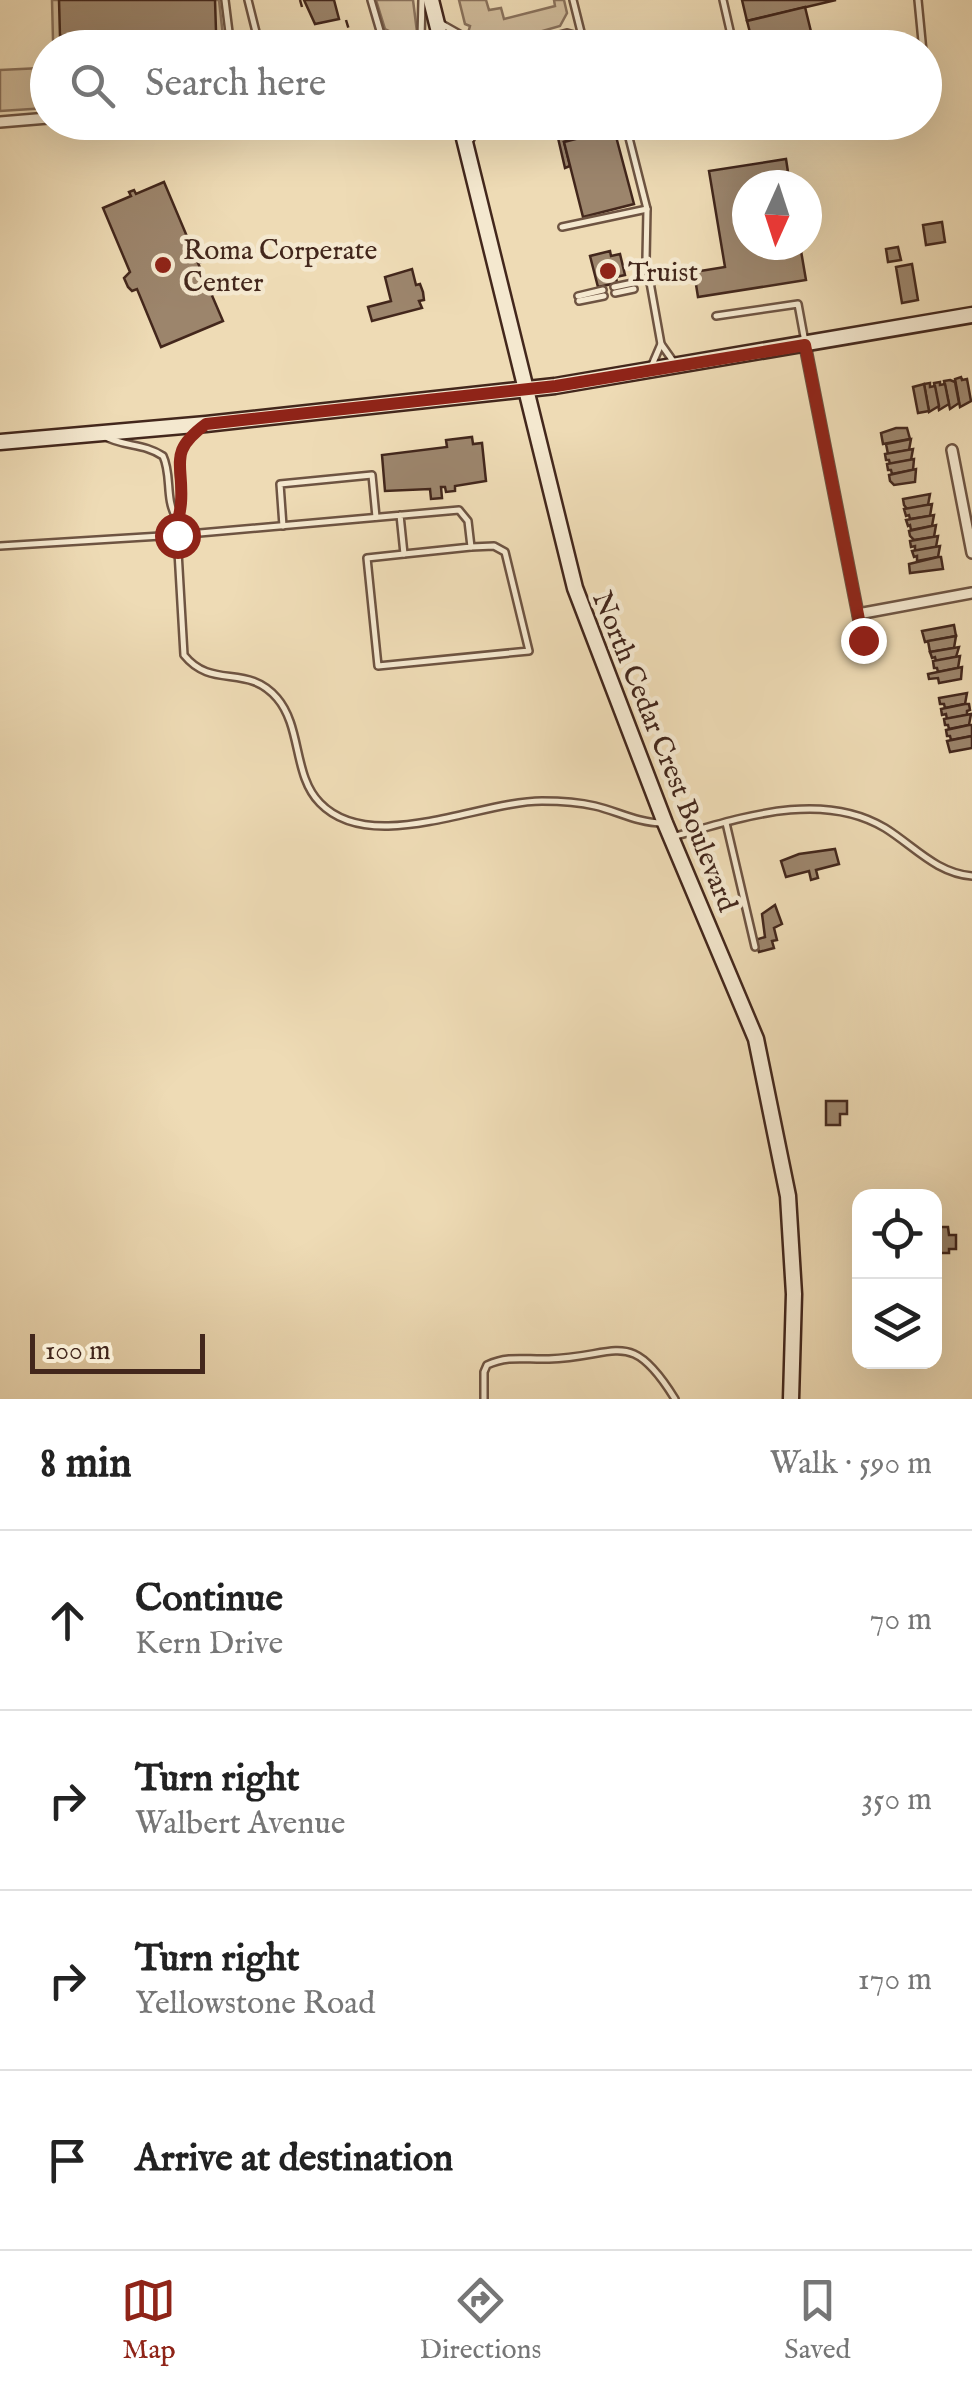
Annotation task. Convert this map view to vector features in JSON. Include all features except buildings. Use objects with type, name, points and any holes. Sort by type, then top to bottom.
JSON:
[{"type":"main road","points":[[431,0],[438,30]]},
{"type":"main road","name":"North Cedar Crest Boulevard","points":[[465,140],[575,588],[668,830],[756,1039],[788,1196],[794,1294],[791,1399]]},
{"type":"main road","points":[[0,442],[527,389],[648,372],[972,315]]},
{"type":"street","points":[[0,122],[30,120]]},
{"type":"street","points":[[805,345],[863,640]]},
{"type":"street","points":[[952,450],[972,553]]},
{"type":"street","points":[[858,614],[972,593]]},
{"type":"lane","points":[[225,0],[229,30]]},
{"type":"lane","points":[[248,0],[256,30]]},
{"type":"lane","points":[[372,0],[380,30]]},
{"type":"lane","points":[[421,30],[422,0]]},
{"type":"lane","points":[[573,0],[580,30]]},
{"type":"lane","points":[[723,0],[730,30]]},
{"type":"lane","points":[[918,0],[921,30]]},
{"type":"lane","points":[[435,18],[450,30]]},
{"type":"lane","points":[[471,140],[474,172]]},
{"type":"lane","points":[[630,140],[647,208],[646,260],[660,344],[670,359],[686,365]]},
{"type":"lane","points":[[562,227],[647,208]]},
{"type":"lane","points":[[615,290],[633,286]]},
{"type":"lane","points":[[579,298],[604,293]]},
{"type":"lane","points":[[716,316],[798,304],[805,345]]},
{"type":"lane","points":[[648,372],[660,344]]},
{"type":"lane","points":[[176,517],[182,506],[180,452],[190,436],[206,424]]},
{"type":"lane","points":[[100,434],[112,441],[142,445],[162,456],[168,468],[170,507],[176,517],[184,655],[195,669],[218,676],[239,675],[277,698],[291,727],[312,793],[332,814],[361,824],[409,824],[517,803],[552,801],[592,805],[668,830],[790,809],[858,814],[886,828],[950,874],[972,876]]},
{"type":"lane","points":[[283,526],[280,484],[372,475],[376,517]]},
{"type":"lane","points":[[0,546],[459,510],[468,521],[471,547]]},
{"type":"lane","points":[[400,515],[404,554]]},
{"type":"lane","points":[[494,546],[505,552],[529,651],[378,666],[368,558],[471,547],[494,546]]},
{"type":"lane","points":[[726,822],[755,947]]},
{"type":"lane","points":[[484,1399],[487,1365],[502,1358],[548,1360],[619,1350],[638,1355],[655,1367],[674,1399]]},
{"type":"path","points":[[300,0],[302,7]]},
{"type":"path","points":[[346,20],[348,30]]},
{"type":"shaded area","points":[[52,0],[219,0],[222,30],[53,30]]},
{"type":"shaded area","points":[[376,0],[413,0],[417,30],[385,29]]},
{"type":"shaded area","points":[[459,0],[486,0],[489,10],[501,8],[504,19],[555,6],[554,0],[564,0],[567,13],[560,26],[546,30],[469,30],[470,26],[465,24]]},
{"type":"shaded area","points":[[30,69],[30,109],[0,111],[0,70]]},
{"type":"place","name":"Roma Corperate Center","points":[[163,265]]},
{"type":"place","name":"Truist","points":[[608,271]]},
{"type":"route","points":[[177,535],[176,517],[182,506],[180,452],[190,436],[206,424],[556,386],[805,345],[863,640]]}]
